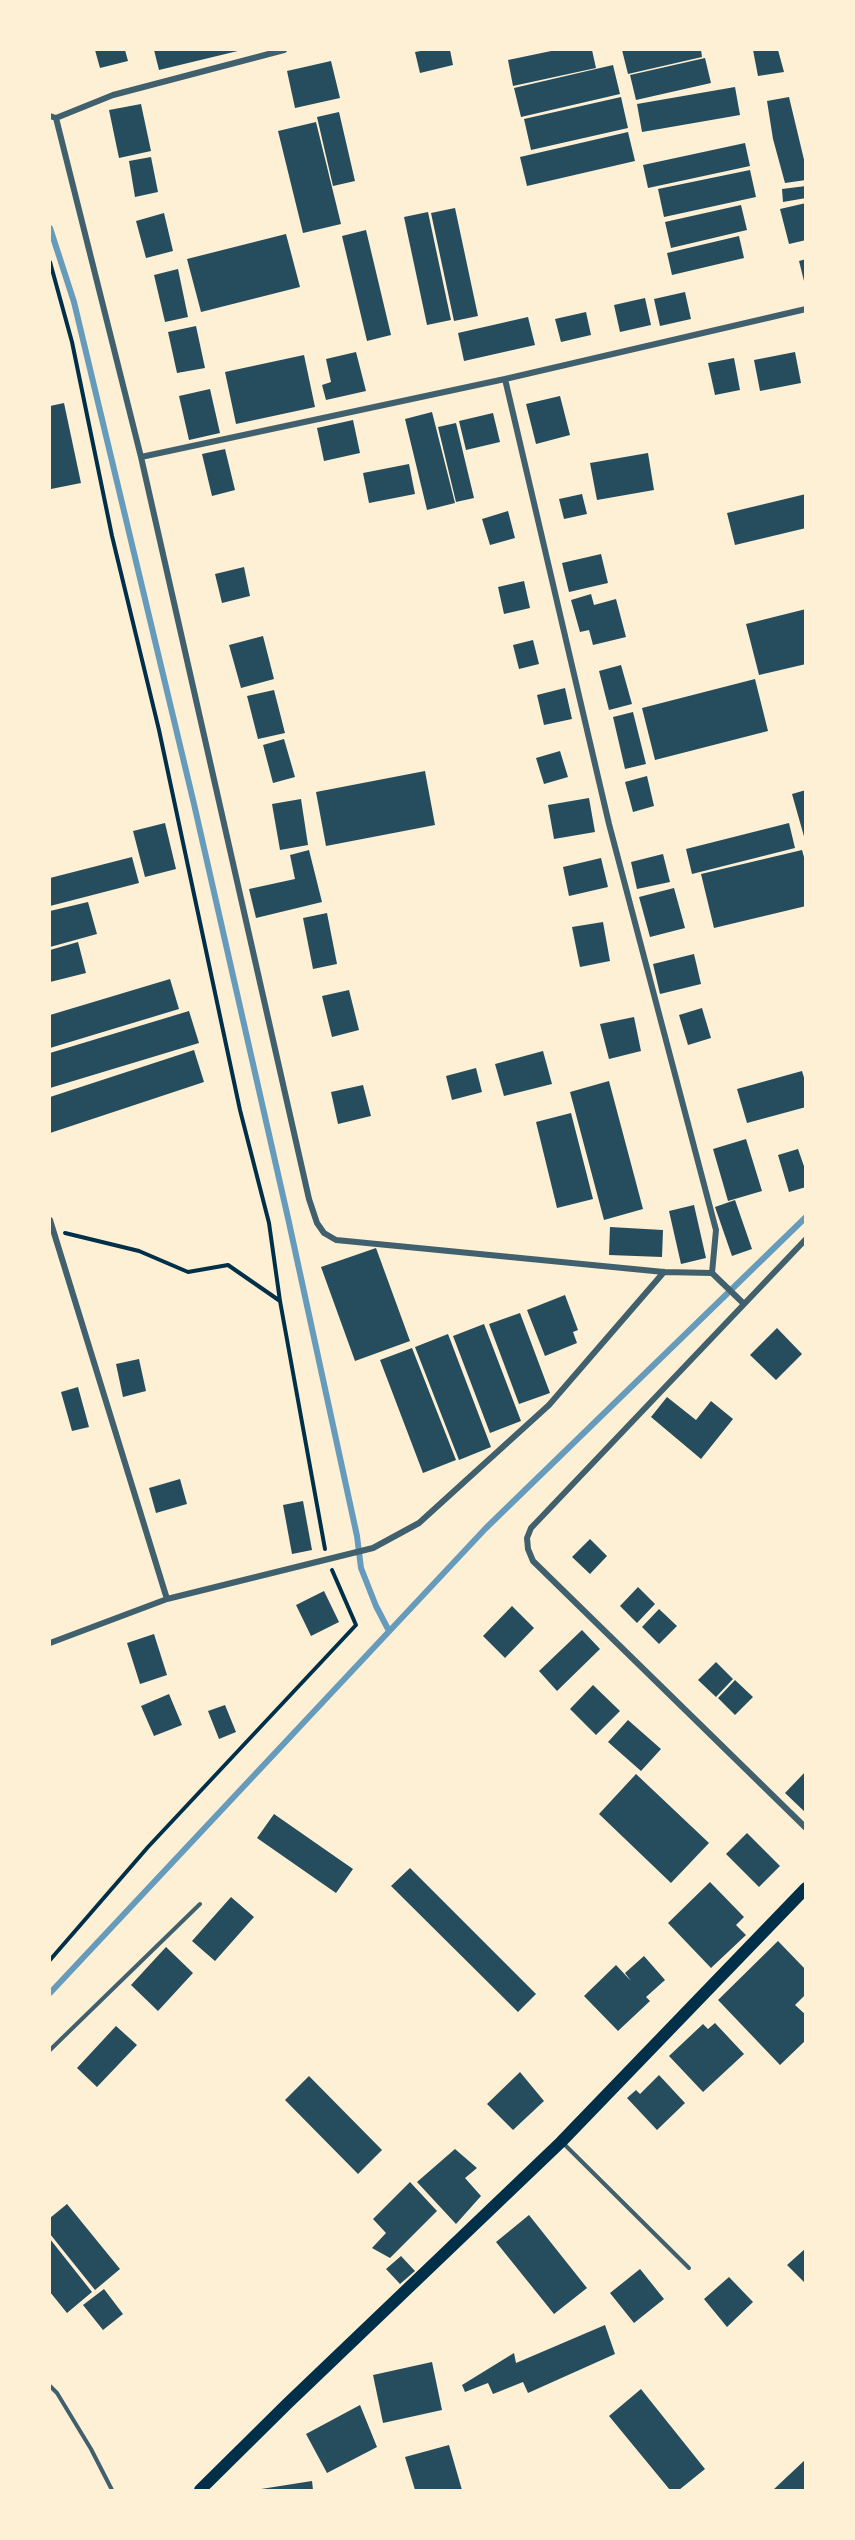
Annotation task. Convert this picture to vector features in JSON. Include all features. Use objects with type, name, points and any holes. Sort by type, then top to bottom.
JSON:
[{"type":"main road","points":[[200,2490],[561,2142],[806,1888]]},
{"type":"street","points":[[284,50],[113,95],[53,117],[141,457],[306,1187],[317,1223],[324,1233],[336,1240],[664,1272],[712,1273],[743,1304]]},
{"type":"street","points":[[141,457],[505,379],[806,309]]},
{"type":"street","points":[[505,379],[609,824],[716,1230],[712,1273]]},
{"type":"street","points":[[50,1220],[167,1599]]},
{"type":"street","points":[[806,1239],[531,1528],[527,1538],[528,1549],[533,1561],[806,1828]]},
{"type":"street","points":[[50,1643],[167,1599],[373,1548],[419,1523],[549,1405],[664,1272]]},
{"type":"lane","points":[[50,2050],[200,1904]]},
{"type":"lane","points":[[561,2142],[688,2268]]},
{"type":"lane","points":[[50,2386],[57,2393],[91,2449],[112,2490]]},
{"type":"path","points":[[50,262],[72,342],[112,536],[159,730],[240,1110],[269,1223],[280,1301],[327,1559],[356,1625],[148,1847],[50,1960]]},
{"type":"path","points":[[53,1230],[139,1251],[188,1272],[228,1265],[280,1301]]},
{"type":"building","points":[[95,50],[125,50],[128,61],[100,68]]},
{"type":"building","points":[[154,50],[242,50],[159,70]]},
{"type":"building","points":[[450,50],[453,65],[420,73],[415,52]]},
{"type":"building","points":[[556,50],[592,50],[596,68],[513,86],[508,60]]},
{"type":"building","points":[[622,50],[701,50],[702,57],[628,74]]},
{"type":"building","points":[[753,50],[778,50],[784,72],[758,76]]},
{"type":"building","points":[[705,58],[711,83],[636,100],[630,75]]},
{"type":"building","points":[[331,61],[340,98],[295,108],[287,71]]},
{"type":"building","points":[[613,65],[620,94],[521,117],[514,88]]},
{"type":"building","points":[[735,87],[740,115],[642,132],[637,104]]},
{"type":"building","points":[[621,97],[628,128],[531,150],[524,119]]},
{"type":"building","points":[[789,97],[806,168],[806,180],[785,183],[773,139],[767,101]]},
{"type":"building","points":[[141,104],[151,151],[119,158],[109,110]]},
{"type":"building","points":[[339,112],[355,181],[333,186],[317,117]]},
{"type":"building","points":[[316,122],[341,224],[303,233],[278,131]]},
{"type":"building","points":[[628,132],[635,161],[527,186],[520,157]]},
{"type":"building","points":[[745,143],[750,166],[648,188],[643,165]]},
{"type":"building","points":[[151,157],[158,192],[135,197],[129,161]]},
{"type":"building","points":[[750,170],[756,197],[664,217],[658,189]]},
{"type":"building","points":[[806,186],[806,198],[783,202],[782,189]]},
{"type":"building","points":[[806,203],[806,240],[789,244],[780,209]]},
{"type":"building","points":[[741,205],[747,230],[671,248],[665,222]]},
{"type":"building","points":[[455,208],[478,316],[454,321],[431,213]]},
{"type":"building","points":[[428,212],[451,320],[427,325],[404,217]]},
{"type":"building","points":[[164,213],[173,251],[146,258],[136,221]]},
{"type":"building","points":[[366,230],[391,335],[367,341],[342,236]]},
{"type":"building","points":[[286,234],[300,287],[201,312],[187,259]]},
{"type":"building","points":[[739,236],[744,258],[672,275],[667,253]]},
{"type":"building","points":[[806,259],[806,285],[805,285],[799,261]]},
{"type":"building","points":[[178,269],[188,317],[165,322],[154,275]]},
{"type":"building","points":[[685,292],[691,319],[660,326],[654,299]]},
{"type":"building","points":[[645,298],[651,325],[620,332],[614,305]]},
{"type":"building","points":[[586,312],[591,335],[561,342],[555,319]]},
{"type":"building","points":[[528,317],[535,345],[464,361],[458,333]]},
{"type":"building","points":[[196,326],[205,368],[177,373],[168,332]]},
{"type":"building","points":[[356,352],[366,391],[326,400],[322,385],[331,382],[326,359]]},
{"type":"building","points":[[795,352],[801,383],[760,391],[754,360]]},
{"type":"building","points":[[304,355],[315,407],[236,424],[225,372]]},
{"type":"building","points":[[734,358],[740,390],[715,395],[708,363]]},
{"type":"building","points":[[210,389],[220,433],[189,440],[179,396]]},
{"type":"building","points":[[560,396],[570,435],[536,444],[526,404]]},
{"type":"building","points":[[64,403],[81,483],[51,489],[50,406]]},
{"type":"building","points":[[432,412],[455,503],[427,510],[405,419]]},
{"type":"building","points":[[493,413],[500,442],[466,450],[459,421]]},
{"type":"building","points":[[353,420],[360,453],[324,461],[317,428]]},
{"type":"building","points":[[456,423],[474,498],[456,502],[438,427]]},
{"type":"building","points":[[225,449],[235,490],[212,496],[202,454]]},
{"type":"building","points":[[648,453],[654,490],[597,500],[590,463]]},
{"type":"building","points":[[409,464],[415,494],[369,503],[363,473]]},
{"type":"building","points":[[582,494],[587,514],[564,519],[559,499]]},
{"type":"building","points":[[806,494],[806,528],[735,545],[727,513]]},
{"type":"building","points":[[508,511],[515,538],[490,545],[482,519]]},
{"type":"building","points":[[601,554],[608,583],[569,592],[562,563]]},
{"type":"building","points":[[244,567],[250,596],[222,603],[215,574]]},
{"type":"building","points":[[524,581],[530,608],[504,614],[498,587]]},
{"type":"building","points":[[591,594],[594,605],[616,599],[626,637],[593,645],[589,630],[580,632],[571,600]]},
{"type":"building","points":[[806,609],[806,664],[759,675],[746,624]]},
{"type":"building","points":[[263,636],[274,679],[241,688],[229,645]]},
{"type":"building","points":[[533,640],[539,664],[519,669],[513,645]]},
{"type":"building","points":[[621,665],[632,704],[609,710],[599,671]]},
{"type":"building","points":[[755,679],[768,731],[655,760],[642,708]]},
{"type":"building","points":[[565,688],[572,719],[544,725],[537,695]]},
{"type":"building","points":[[274,690],[285,733],[258,739],[247,696]]},
{"type":"building","points":[[633,712],[646,764],[625,769],[613,717]]},
{"type":"building","points":[[284,739],[295,777],[273,783],[263,745]]},
{"type":"building","points":[[560,751],[568,777],[544,784],[536,758]]},
{"type":"building","points":[[425,771],[435,825],[326,846],[316,792]]},
{"type":"building","points":[[647,776],[654,806],[633,812],[625,782]]},
{"type":"building","points":[[806,790],[806,840],[805,840],[792,794]]},
{"type":"building","points":[[589,798],[595,832],[554,839],[548,805]]},
{"type":"building","points":[[301,799],[308,845],[280,850],[272,804]]},
{"type":"building","points":[[165,823],[176,869],[145,877],[133,831]]},
{"type":"building","points":[[789,823],[795,848],[692,874],[686,849]]},
{"type":"building","points":[[309,850],[322,902],[256,918],[249,889],[295,879],[290,855]]},
{"type":"building","points":[[802,850],[806,864],[806,906],[714,928],[701,874]]},
{"type":"building","points":[[663,854],[670,882],[637,889],[631,862]]},
{"type":"building","points":[[132,857],[139,883],[50,906],[50,878]]},
{"type":"building","points":[[601,858],[608,887],[569,896],[563,867]]},
{"type":"building","points":[[674,888],[685,928],[650,937],[639,897]]},
{"type":"building","points":[[88,902],[97,934],[50,947],[50,911]]},
{"type":"building","points":[[327,913],[337,964],[313,969],[303,918]]},
{"type":"building","points":[[603,922],[610,961],[580,967],[572,927]]},
{"type":"building","points":[[78,942],[86,973],[50,982],[50,950]]},
{"type":"building","points":[[694,954],[701,984],[660,994],[653,964]]},
{"type":"building","points":[[170,979],[179,1009],[50,1048],[50,1015]]},
{"type":"building","points":[[349,990],[359,1030],[332,1037],[322,996]]},
{"type":"building","points":[[702,1008],[711,1038],[688,1045],[679,1015]]},
{"type":"building","points":[[189,1011],[199,1043],[50,1088],[50,1053]]},
{"type":"building","points":[[634,1017],[641,1051],[609,1059],[600,1024]]},
{"type":"building","points":[[194,1050],[204,1082],[50,1133],[50,1097]]},
{"type":"building","points":[[543,1051],[552,1084],[504,1096],[495,1064]]},
{"type":"building","points":[[476,1068],[482,1092],[452,1100],[446,1076]]},
{"type":"building","points":[[802,1071],[806,1084],[806,1107],[747,1123],[737,1089]]},
{"type":"building","points":[[609,1081],[643,1209],[604,1220],[570,1092]]},
{"type":"building","points":[[363,1085],[371,1116],[338,1124],[331,1092]]},
{"type":"building","points":[[571,1113],[593,1199],[557,1208],[536,1122]]},
{"type":"building","points":[[746,1139],[762,1191],[728,1201],[713,1149]]},
{"type":"building","points":[[798,1149],[806,1172],[806,1187],[789,1192],[778,1155]]},
{"type":"building","points":[[735,1200],[752,1249],[732,1256],[715,1207]]},
{"type":"building","points":[[694,1205],[706,1258],[681,1264],[669,1211]]},
{"type":"building","points":[[610,1227],[663,1230],[662,1257],[609,1255]]},
{"type":"building","points":[[376,1248],[410,1341],[355,1361],[321,1267]]},
{"type":"building","points":[[565,1295],[578,1330],[573,1332],[577,1343],[545,1356],[527,1310]]},
{"type":"building","points":[[520,1313],[550,1393],[519,1404],[489,1324]]},
{"type":"building","points":[[484,1324],[521,1421],[490,1433],[453,1336]]},
{"type":"building","points":[[777,1328],[802,1354],[776,1380],[750,1355]]},
{"type":"building","points":[[448,1334],[491,1447],[459,1460],[415,1347]]},
{"type":"building","points":[[412,1348],[456,1460],[423,1473],[380,1360]]},
{"type":"building","points":[[139,1359],[146,1391],[123,1397],[116,1364]]},
{"type":"building","points":[[78,1387],[89,1427],[72,1431],[61,1392]]},
{"type":"building","points":[[667,1397],[696,1420],[711,1401],[733,1419],[701,1459],[651,1417]]},
{"type":"building","points":[[180,1479],[187,1504],[156,1513],[149,1488]]},
{"type":"building","points":[[303,1501],[312,1550],[292,1554],[283,1505]]},
{"type":"building","points":[[590,1539],[607,1556],[590,1574],[572,1557]]},
{"type":"building","points":[[638,1587],[655,1604],[637,1623],[620,1606]]},
{"type":"building","points":[[324,1591],[339,1622],[311,1636],[296,1605]]},
{"type":"building","points":[[512,1606],[534,1628],[505,1658],[483,1636]]},
{"type":"building","points":[[659,1609],[677,1626],[659,1644],[642,1627]]},
{"type":"building","points":[[582,1630],[600,1649],[557,1691],[539,1671]]},
{"type":"building","points":[[154,1634],[167,1675],[140,1684],[127,1643]]},
{"type":"building","points":[[716,1662],[733,1679],[716,1697],[698,1680]]},
{"type":"building","points":[[735,1680],[753,1697],[735,1715],[718,1698]]},
{"type":"building","points":[[593,1685],[620,1711],[596,1735],[570,1709]]},
{"type":"building","points":[[169,1694],[182,1725],[154,1736],[141,1706]]},
{"type":"building","points":[[225,1705],[236,1732],[219,1739],[208,1711]]},
{"type":"building","points":[[628,1720],[661,1749],[641,1771],[608,1742]]},
{"type":"building","points":[[806,1771],[806,1813],[785,1793]]},
{"type":"building","points":[[636,1774],[709,1843],[671,1883],[599,1814]]},
{"type":"building","points":[[274,1814],[353,1869],[336,1893],[257,1838]]},
{"type":"building","points":[[747,1833],[780,1866],[759,1887],[726,1854]]},
{"type":"building","points":[[410,1868],[536,1994],[518,2012],[391,1886]]},
{"type":"building","points":[[710,1882],[744,1917],[736,1925],[746,1935],[711,1968],[668,1923]]},
{"type":"building","points":[[231,1897],[254,1917],[215,1961],[192,1941]]},
{"type":"building","points":[[778,1941],[806,1970],[806,1994],[795,2005],[806,2015],[806,2040],[780,2065],[718,2000]]},
{"type":"building","points":[[166,1947],[193,1973],[158,2011],[131,1985]]},
{"type":"building","points":[[644,1956],[665,1980],[646,1997],[650,2001],[618,2031],[584,1996],[616,1965],[631,1981],[625,1973]]},
{"type":"building","points":[[715,2023],[744,2054],[703,2092],[669,2056],[703,2024],[708,2029]]},
{"type":"building","points":[[116,2026],[137,2045],[97,2087],[77,2068]]},
{"type":"building","points":[[520,2072],[544,2101],[513,2130],[487,2104]]},
{"type":"building","points":[[659,2075],[685,2103],[657,2130],[627,2098],[636,2090],[640,2094]]},
{"type":"building","points":[[309,2076],[382,2150],[358,2174],[285,2100]]},
{"type":"building","points":[[455,2149],[477,2168],[465,2178],[481,2196],[456,2224],[417,2182]]},
{"type":"building","points":[[410,2182],[437,2211],[390,2258],[372,2248],[386,2233],[373,2219]]},
{"type":"building","points":[[67,2204],[120,2269],[95,2290],[50,2234],[50,2218]]},
{"type":"building","points":[[529,2215],[587,2288],[554,2314],[496,2242]]},
{"type":"building","points":[[50,2239],[92,2292],[67,2313],[50,2292]]},
{"type":"building","points":[[806,2248],[806,2284],[787,2265]]},
{"type":"building","points":[[401,2256],[415,2271],[400,2284],[386,2269]]},
{"type":"building","points":[[640,2269],[664,2299],[634,2323],[610,2293]]},
{"type":"building","points":[[729,2277],[753,2302],[727,2327],[704,2299]]},
{"type":"building","points":[[104,2289],[123,2314],[103,2330],[83,2305]]},
{"type":"building","points":[[605,2325],[615,2354],[528,2393],[523,2382],[493,2394],[488,2383],[465,2392],[462,2385],[514,2353],[516,2363]]},
{"type":"building","points":[[432,2362],[442,2410],[383,2423],[373,2375]]},
{"type":"building","points":[[641,2389],[705,2469],[679,2490],[670,2490],[609,2416]]},
{"type":"building","points":[[360,2405],[377,2447],[327,2473],[306,2434]]},
{"type":"building","points":[[449,2445],[462,2490],[415,2490],[405,2457]]},
{"type":"building","points":[[806,2459],[806,2490],[773,2490]]},
{"type":"building","points":[[312,2481],[313,2490],[261,2490],[261,2489]]},
{"type":"waterway","points":[[50,228],[74,302],[194,804],[288,1218],[357,1536],[361,1568],[389,1631]]},
{"type":"waterway","points":[[50,1993],[486,1528],[806,1217]]}]
